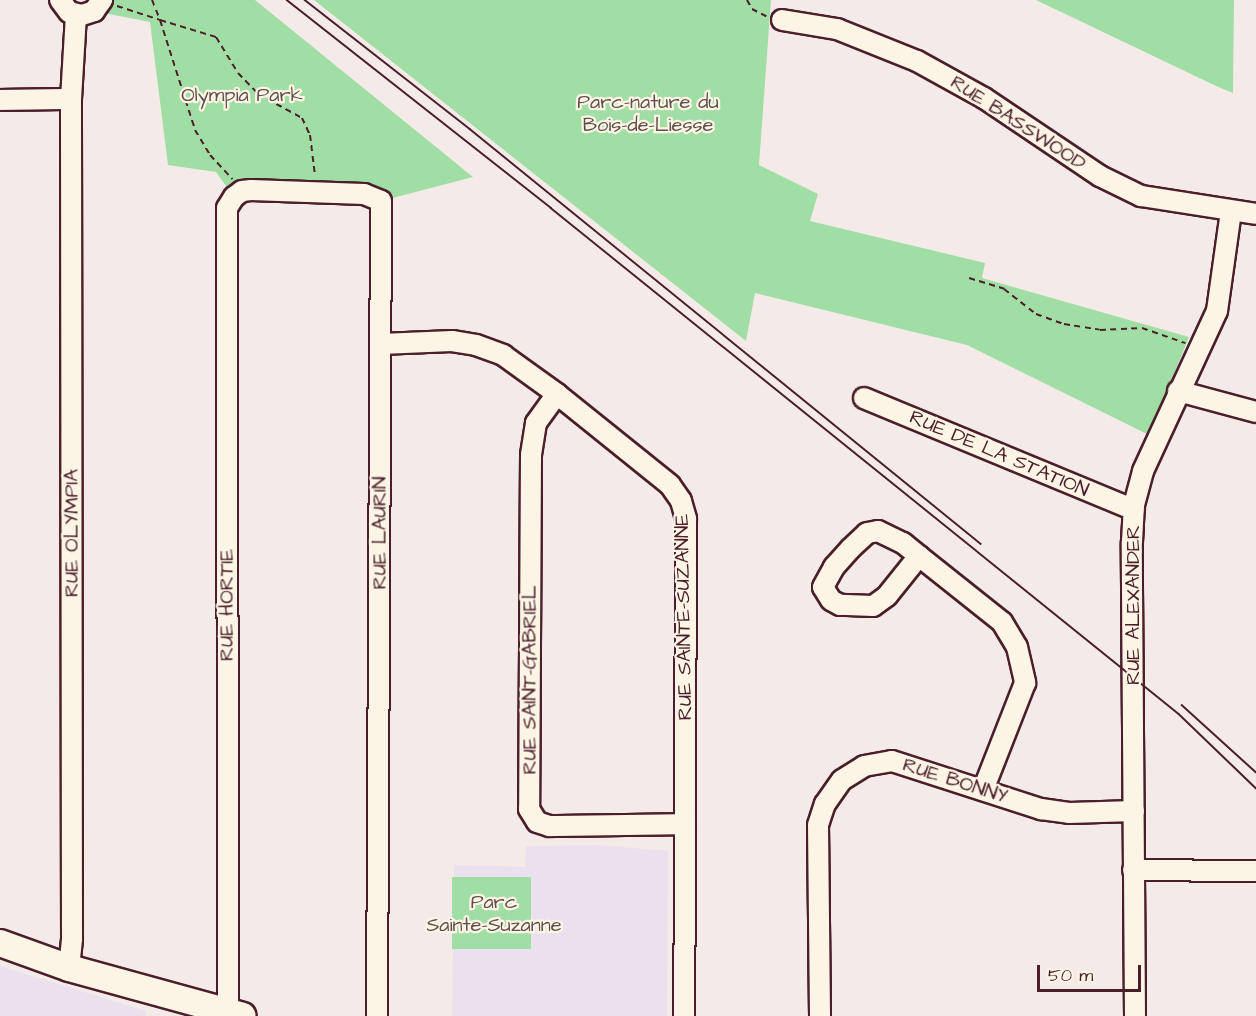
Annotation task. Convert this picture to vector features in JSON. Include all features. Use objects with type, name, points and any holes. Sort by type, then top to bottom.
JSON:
[{"type":"main road","points":[[0,943],[69,968],[233,1015]]},
{"type":"street","points":[[60,0],[64,7],[76,14],[94,11],[102,0]]},
{"type":"street","name":"RUE OLYMPIA","points":[[69,968],[72,938],[71,99],[76,14]]},
{"type":"street","name":"RUE BASSWOOD","points":[[782,20],[837,29],[917,61],[984,98],[1100,176],[1141,196],[1231,212],[1256,214]]},
{"type":"street","points":[[0,100],[71,99]]},
{"type":"street","name":"RUE LAURIN","points":[[238,194],[317,192],[364,194],[381,201],[377,1016]]},
{"type":"street","name":"RUE HORTIE","points":[[233,1015],[227,208],[238,194]]},
{"type":"street","name":"RUE ALEXANDER","points":[[1135,1016],[1132,554],[1134,510],[1143,471],[1178,391],[1217,311],[1222,290],[1231,212]]},
{"type":"street","name":"RUE SAINTE-SUZANNE","points":[[381,344],[425,340],[477,345],[503,355],[558,394],[670,485],[681,501],[686,519],[684,1016]]},
{"type":"street","points":[[1178,391],[1256,412]]},
{"type":"street","name":"RUE SAINT-GABRIEL","points":[[558,394],[536,423],[531,455],[529,809],[537,822],[549,826],[685,824]]},
{"type":"street","name":"RUE DE LA STATION","points":[[864,398],[1134,510]]},
{"type":"street","points":[[920,556],[887,596],[873,606],[840,605],[826,594],[823,586],[825,580],[850,549],[867,533],[878,531],[889,535],[920,556],[1002,622],[1017,647],[1025,683],[983,790]]},
{"type":"street","name":"RUE BONNY","points":[[820,1016],[818,825],[825,804],[842,780],[864,766],[892,761],[1041,809],[1069,813],[1134,811]]},
{"type":"street","points":[[1133,870],[1256,871]]},
{"type":"path","points":[[102,0],[216,37],[238,73],[258,94],[302,118],[310,135],[317,192]]},
{"type":"path","points":[[152,0],[195,130],[238,194]]},
{"type":"path","points":[[747,0],[759,15],[782,20]]},
{"type":"path","points":[[969,278],[1004,289],[1036,314],[1064,324],[1100,330],[1142,328],[1199,348]]},
{"type":"shaded area","points":[[598,845],[668,851],[667,1016],[452,1016],[454,865],[525,867],[526,846]]},
{"type":"shaded area","points":[[0,966],[146,1011],[146,1016],[0,1016]]},
{"type":"green space","name":"Olympia Park","points":[[102,0],[255,0],[473,177],[381,201],[234,197],[216,172],[168,165],[150,22],[94,11]]},
{"type":"green space","name":"Parc-nature du Bois-de-Liesse","points":[[314,0],[771,0],[759,165],[818,194],[810,221],[985,263],[982,278],[1189,337],[1149,435],[967,345],[755,293],[746,341]]},
{"type":"green space","points":[[1036,0],[1234,0],[1233,93],[1216,86]]},
{"type":"green space","name":"Parc Sainte-Suzanne","points":[[452,877],[531,877],[531,949],[452,949]]},
{"type":"tram line","points":[[287,0],[551,208],[1179,714],[1256,788]]},
{"type":"tram line","points":[[305,0],[470,129],[981,544]]},
{"type":"tram line","points":[[1182,705],[1256,772]]}]
